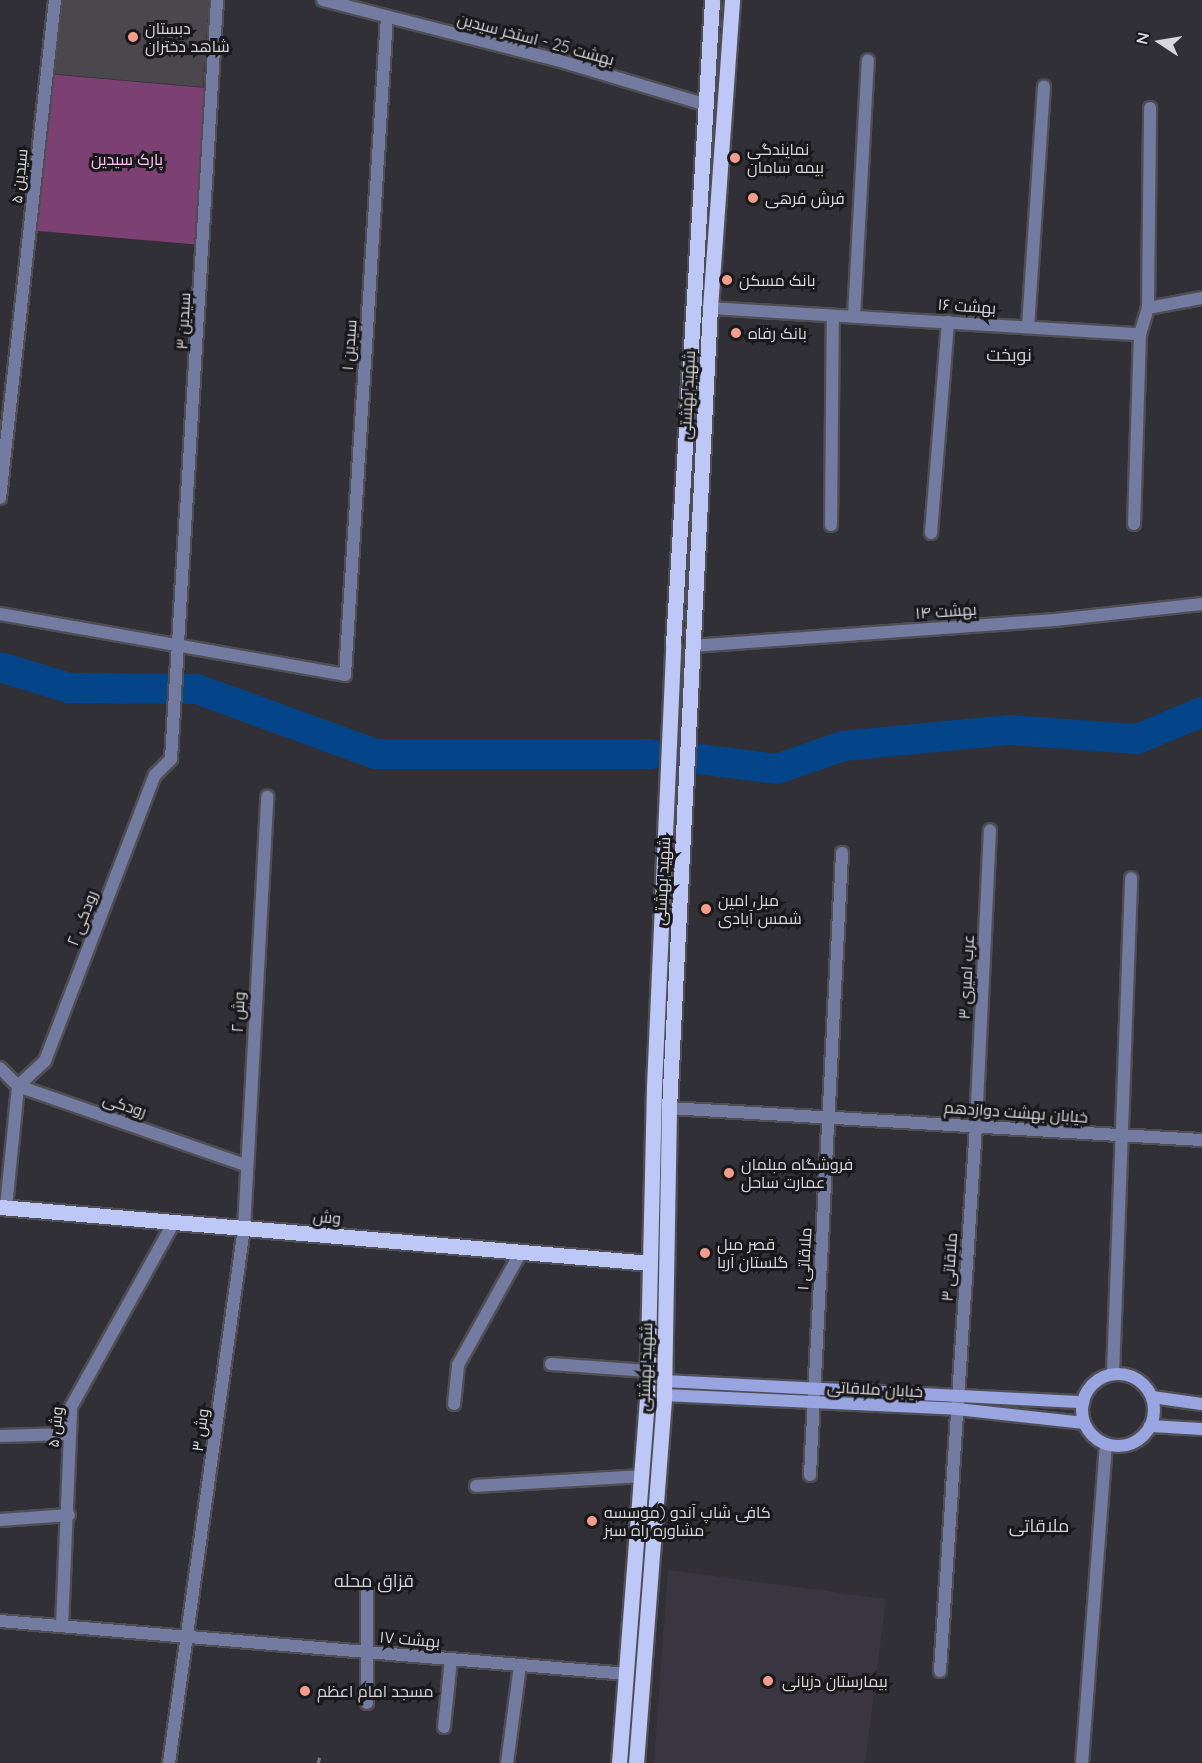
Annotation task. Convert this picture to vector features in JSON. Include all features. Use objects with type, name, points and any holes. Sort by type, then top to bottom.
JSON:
[{"type":"main road","name":"شهید بهشتی","points":[[619,1763],[642,1476],[647,1382],[672,656],[712,0]]},
{"type":"main road","name":"شهید بهشتی","points":[[636,1763],[664,1388],[669,1108],[710,308],[732,0]]},
{"type":"main road","name":"وش","points":[[3,1207],[650,1263]]},
{"type":"main road","points":[[1152,1397],[1150,1426],[1132,1444],[1106,1444],[1091,1435],[1084,1423],[1083,1402],[1094,1383],[1113,1374],[1133,1377],[1152,1397],[1202,1404]]},
{"type":"main road","points":[[647,1382],[664,1388]]},
{"type":"main road","name":"خیابان ملاقاتی","points":[[664,1388],[812,1387],[957,1393],[1083,1402]]},
{"type":"main road","name":"خیابان ملاقاتی","points":[[664,1388],[811,1403],[957,1409],[1084,1423]]},
{"type":"main road","points":[[1150,1426],[1202,1429]]},
{"type":"street","name":"سیدین ۵","points":[[0,498],[55,0]]},
{"type":"street","name":"سیدین ۳","points":[[171,759],[181,644],[217,0]]},
{"type":"street","name":"بهشت 25 - استخر سیدین","points":[[323,0],[557,60],[704,104]]},
{"type":"street","name":"سیدین ۱","points":[[181,644],[345,675],[387,17]]},
{"type":"street","points":[[854,316],[868,60]]},
{"type":"street","points":[[1028,327],[1044,87]]},
{"type":"street","points":[[1134,524],[1140,334],[1148,308],[1150,108]]},
{"type":"street","points":[[1148,308],[1202,298]]},
{"type":"street","name":"۱۶ بهشت","points":[[710,308],[1140,334]]},
{"type":"street","points":[[831,525],[833,316]]},
{"type":"street","points":[[931,533],[948,322]]},
{"type":"street","name":"بهشت ۱۴","points":[[692,646],[1055,620],[1202,604]]},
{"type":"street","points":[[0,614],[181,644]]},
{"type":"street","name":"رودکی ۲","points":[[18,1086],[45,1061],[155,775],[171,759]]},
{"type":"street","name":"وش ۲","points":[[244,1228],[245,1164],[267,797]]},
{"type":"street","name":"۳ عرب امیری","points":[[976,1126],[990,830]]},
{"type":"street","name":"ملاقاتی ۱","points":[[810,1475],[811,1403],[842,853]]},
{"type":"street","points":[[1113,1374],[1124,1136],[1131,878]]},
{"type":"street","name":"رودکی","points":[[0,1068],[18,1086],[245,1164]]},
{"type":"street","points":[[3,1207],[18,1086]]},
{"type":"street","name":"خیابان بهشت دوازدهم","points":[[669,1108],[1202,1140]]},
{"type":"street","name":"ملاقاتی ۳","points":[[940,1671],[976,1126]]},
{"type":"street","name":"وش ۵","points":[[62,1626],[69,1515],[71,1407],[174,1222]]},
{"type":"street","name":"وش ۳","points":[[169,1763],[189,1637],[244,1228]]},
{"type":"street","points":[[454,1404],[458,1365],[521,1252]]},
{"type":"street","points":[[550,1364],[647,1382]]},
{"type":"street","points":[[0,1436],[69,1434]]},
{"type":"street","points":[[1082,1763],[1106,1444]]},
{"type":"street","points":[[476,1486],[642,1476]]},
{"type":"street","points":[[0,1520],[69,1515]]},
{"type":"street","points":[[367,1589],[367,1703]]},
{"type":"street","name":"بهشت ۱۷","points":[[0,1621],[627,1674]]},
{"type":"street","points":[[444,1727],[451,1659]]},
{"type":"street","points":[[507,1763],[520,1665]]},
{"type":"path","points":[[318,1763],[320,1756]]},
{"type":"shaded area","name":"بیمارستان دزیانی","points":[[668,1570],[886,1599],[865,1763],[654,1763]]},
{"type":"green space","name":"پارک سیدین","points":[[47,74],[212,88],[199,245],[33,230]]},
{"type":"building","name":"دبستان شاهد دختران","points":[[63,0],[209,0],[203,87],[55,74]]},
{"type":"waterway","points":[[0,667],[69,688],[197,689],[376,754],[651,754]]},
{"type":"waterway","points":[[699,759],[777,769],[843,746],[1010,730],[1137,739],[1202,712]]},
{"type":"place","name":"دبستان شاهد دختران","points":[[133,37]]},
{"type":"place","name":"نمایندگی بیمه سامان","points":[[735,158]]},
{"type":"place","name":"فرش فرهی","points":[[753,198]]},
{"type":"place","name":"بانک مسکن","points":[[727,280]]},
{"type":"place","name":"بانک رفاه","points":[[736,333]]},
{"type":"place","name":"مبل امین شمس آبادی","points":[[706,909]]},
{"type":"place","name":"فروشگاه مبلمان عمارت ساحل","points":[[729,1173]]},
{"type":"place","name":"قصر مبل گلستان آریا","points":[[705,1253]]},
{"type":"place","name":"کافی شاپ آندو (موسسه مشاوره راه سبز","points":[[592,1521]]},
{"type":"place","name":"بیمارستان دزیانی","points":[[768,1681]]},
{"type":"place","name":"مسجد امام اعظم","points":[[305,1691]]},
{"type":"district","name":"نوبخت","points":[[1009,355]]},
{"type":"district","name":"ملاقاتی","points":[[1039,1526]]},
{"type":"district","name":"قزاق محله","points":[[374,1581]]}]
